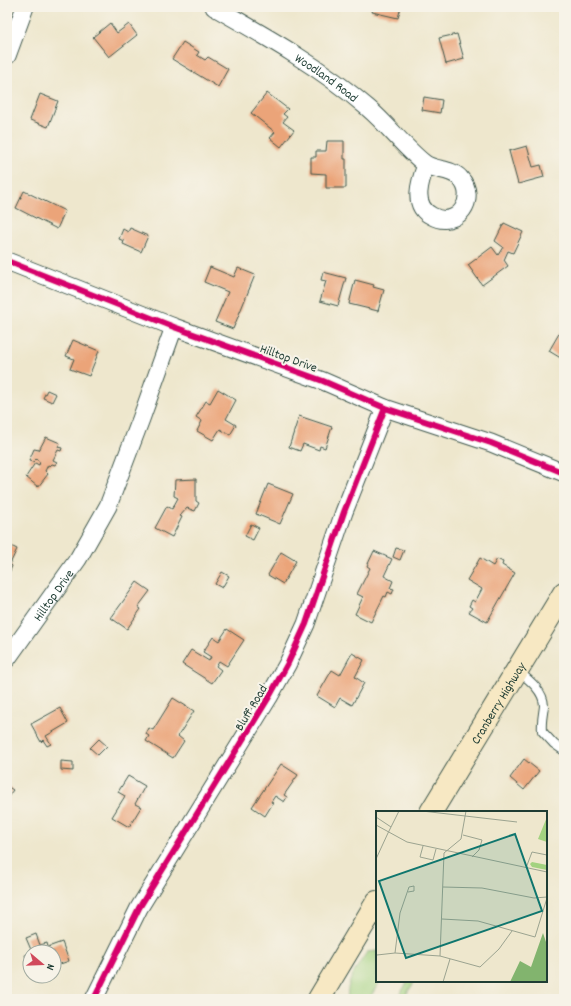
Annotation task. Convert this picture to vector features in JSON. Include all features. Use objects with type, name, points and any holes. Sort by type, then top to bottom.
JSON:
[{"type":"main road","name":"Cranberry Highway","points":[[432,811],[564,593]]},
{"type":"main road","points":[[319,999],[376,904]]},
{"type":"street","points":[[7,56],[25,7]]},
{"type":"street","name":"Woodland Road","points":[[214,7],[311,65],[368,108],[426,165]]},
{"type":"street","name":"Hilltop Drive","points":[[7,261],[174,326],[323,381],[385,408],[491,443],[564,473]]},
{"type":"street","name":"Hilltop Drive","points":[[7,659],[78,559],[108,506],[174,326]]},
{"type":"street","name":"Bluff Road","points":[[94,999],[139,908],[269,697],[288,663],[306,624],[344,512],[385,408]]},
{"type":"lane","points":[[517,670],[531,681],[539,690],[544,704],[541,718],[542,732],[564,752]]},
{"type":"green space","points":[[376,951],[376,982],[379,982],[369,999],[348,999],[348,986],[350,980],[367,952]]},
{"type":"green space","points":[[407,982],[414,982],[403,999],[397,999]]},
{"type":"building","points":[[369,7],[401,7],[398,18],[372,12],[373,9]]},
{"type":"building","points":[[110,23],[117,33],[129,24],[137,35],[109,57],[93,37]]},
{"type":"building","points":[[457,34],[464,59],[446,64],[439,38]]},
{"type":"building","points":[[183,42],[199,52],[197,55],[205,60],[208,57],[228,69],[218,87],[172,59]]},
{"type":"building","points":[[267,93],[288,109],[283,114],[287,117],[283,122],[294,130],[281,147],[270,138],[275,132],[251,113]]},
{"type":"building","points":[[40,94],[58,101],[48,127],[30,120]]},
{"type":"building","points":[[424,97],[442,100],[440,113],[422,110]]},
{"type":"building","points":[[327,141],[344,141],[344,159],[346,159],[346,188],[326,188],[326,174],[311,173],[311,157],[316,157],[316,151],[326,151]]},
{"type":"building","points":[[527,146],[533,167],[541,165],[544,177],[518,184],[509,151]]},
{"type":"building","points":[[24,191],[65,211],[57,229],[16,208]]},
{"type":"building","points":[[504,223],[523,232],[513,253],[508,251],[504,260],[508,266],[482,285],[468,265],[492,247],[498,255],[503,247],[495,241]]},
{"type":"building","points":[[130,228],[148,236],[141,252],[123,244],[124,241],[119,239],[123,229],[128,232]]},
{"type":"building","points":[[210,267],[234,277],[238,268],[255,275],[233,329],[215,322],[228,292],[204,282]]},
{"type":"building","points":[[323,272],[346,278],[338,306],[320,301],[326,281],[321,280]]},
{"type":"building","points":[[355,280],[374,285],[373,287],[384,290],[378,311],[349,304]]},
{"type":"building","points":[[564,325],[564,360],[549,351]]},
{"type":"building","points":[[73,340],[99,351],[89,376],[70,369],[74,359],[66,356]]},
{"type":"building","points":[[218,389],[236,400],[226,419],[236,425],[230,435],[220,429],[213,440],[197,431],[202,421],[196,417],[206,401],[210,403]]},
{"type":"building","points":[[47,390],[56,394],[52,402],[43,398]]},
{"type":"building","points":[[299,416],[332,427],[325,448],[320,446],[319,450],[303,444],[300,451],[289,447]]},
{"type":"building","points":[[46,437],[60,443],[58,447],[62,448],[61,451],[58,450],[53,460],[57,462],[55,465],[48,465],[45,471],[48,474],[38,487],[26,477],[35,463],[39,465],[40,462],[36,459],[33,462],[29,461],[34,449],[39,450]]},
{"type":"building","points":[[196,479],[196,501],[199,503],[195,511],[187,508],[180,516],[182,517],[172,537],[155,528],[167,506],[172,509],[178,498],[174,496],[175,480]]},
{"type":"building","points":[[268,484],[293,494],[280,524],[256,514]]},
{"type":"building","points":[[251,524],[259,528],[253,540],[245,536]]},
{"type":"building","points":[[7,544],[17,549],[10,564],[12,566],[7,578]]},
{"type":"building","points":[[396,548],[404,550],[400,560],[393,557]]},
{"type":"building","points":[[374,551],[392,559],[384,576],[393,581],[390,588],[394,589],[392,594],[388,592],[386,597],[384,596],[371,622],[355,614],[363,597],[357,594],[370,568],[367,566]]},
{"type":"building","points":[[281,552],[296,561],[283,584],[268,575]]},
{"type":"building","points":[[480,558],[493,566],[497,559],[503,562],[502,565],[515,573],[487,622],[469,612],[472,608],[469,606],[472,600],[475,602],[482,589],[467,580]]},
{"type":"building","points":[[222,572],[229,576],[222,588],[215,584]]},
{"type":"building","points":[[137,582],[150,591],[138,607],[141,609],[127,629],[111,618]]},
{"type":"building","points":[[227,629],[244,640],[227,666],[219,661],[216,666],[221,670],[212,683],[182,664],[191,650],[209,661],[211,657],[203,652],[213,637],[219,641]]},
{"type":"building","points":[[352,653],[364,660],[355,677],[364,683],[352,705],[340,698],[335,707],[317,696],[332,670],[340,675]]},
{"type":"building","points":[[173,698],[194,711],[178,736],[184,741],[173,758],[146,741],[149,736],[146,734],[149,728],[153,730]]},
{"type":"building","points":[[60,708],[68,723],[46,736],[51,744],[47,746],[43,740],[41,742],[31,724]]},
{"type":"building","points":[[99,739],[107,746],[98,755],[90,748]]},
{"type":"building","points":[[524,759],[539,771],[524,790],[510,778]]},
{"type":"building","points":[[61,761],[73,762],[73,771],[61,770]]},
{"type":"building","points":[[281,764],[298,775],[284,795],[287,797],[284,802],[275,796],[271,802],[273,803],[265,816],[252,807]]},
{"type":"building","points":[[128,776],[145,786],[135,804],[141,807],[129,827],[112,817],[125,796],[118,792]]},
{"type":"building","points":[[7,786],[13,790],[7,798]]},
{"type":"building","points":[[36,934],[40,944],[29,944],[26,938]]},
{"type":"building","points":[[62,942],[69,961],[62,963],[62,944],[56,944]]},
{"type":"cycle path","points":[[7,261],[174,327],[323,381],[385,408],[491,443],[564,473]]},
{"type":"cycle path","points":[[94,999],[139,908],[269,697],[288,663],[306,624],[344,512],[385,408]]}]
